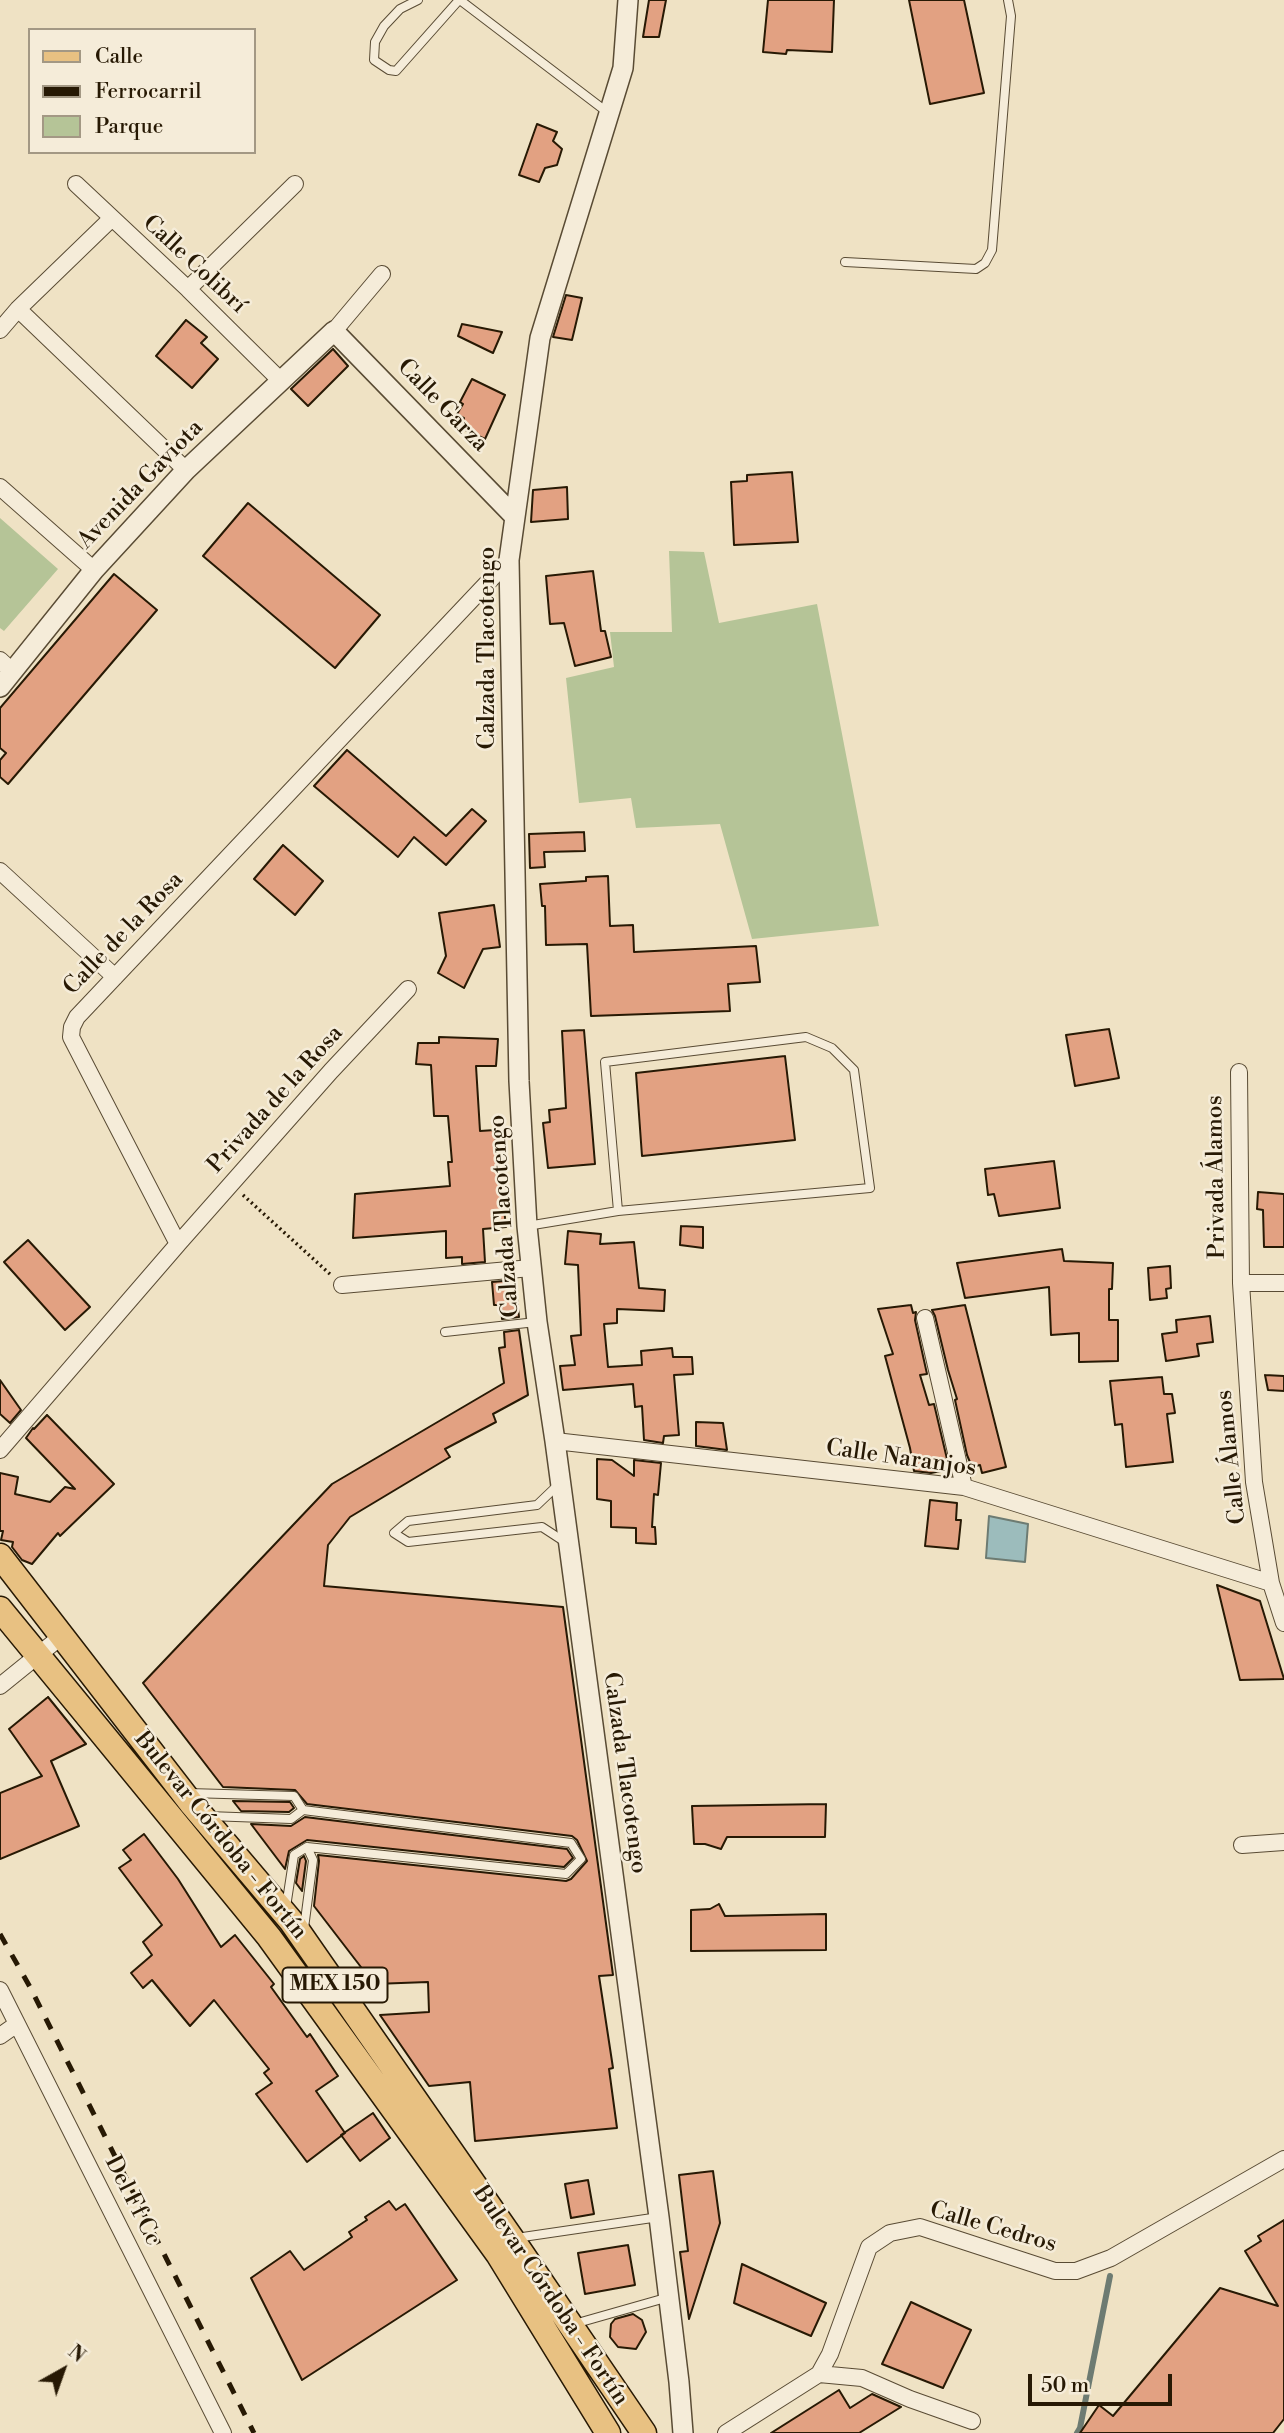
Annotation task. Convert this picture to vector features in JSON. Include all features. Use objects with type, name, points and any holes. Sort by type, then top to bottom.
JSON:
[{"type":"main road","name":"Bulevar Córdoba - Fortín","points":[[0,1556],[192,1804],[292,1924],[644,2433]]},
{"type":"main road","name":"Bulevar Córdoba - Fortín","points":[[0,1609],[269,1937],[498,2254],[608,2433]]},
{"type":"main road","points":[[170,1818],[192,1804]]},
{"type":"main road","points":[[269,1937],[292,1924]]},
{"type":"street","name":"Calzada Tlacotengo","points":[[628,0],[623,68],[540,338],[509,560],[519,1081],[527,1226],[537,1322],[561,1481],[659,2217],[683,2433]]},
{"type":"street","name":"Calle Colibrí","points":[[76,184],[188,289],[279,380]]},
{"type":"street","points":[[188,289],[295,184]]},
{"type":"street","points":[[0,330],[18,309],[111,219]]},
{"type":"street","points":[[334,331],[382,274]]},
{"type":"street","points":[[18,309],[186,470]]},
{"type":"street","name":"Calle Garza","points":[[334,331],[514,516]]},
{"type":"street","name":"Avenida Gaviota","points":[[0,687],[7,666],[186,470],[334,331]]},
{"type":"street","points":[[0,487],[94,570]]},
{"type":"street","name":"Calle de la Rosa","points":[[178,1244],[71,1037],[72,1027],[77,1017],[509,560]]},
{"type":"street","points":[[0,871],[115,977]]},
{"type":"street","name":"Privada de la Rosa","points":[[178,1244],[331,1071],[408,989]]},
{"type":"street","name":"Privada Álamos","points":[[1239,1072],[1241,1283]]},
{"type":"street","points":[[0,1450],[178,1244]]},
{"type":"street","points":[[342,1286],[531,1268]]},
{"type":"street","points":[[1241,1283],[1284,1283]]},
{"type":"street","name":"Calle Álamos","points":[[1241,1283],[1254,1482],[1271,1583],[1284,1623]]},
{"type":"street","points":[[925,1318],[964,1487]]},
{"type":"street","name":"Calle Naranjos","points":[[555,1441],[964,1487],[1271,1583]]},
{"type":"street","points":[[0,1686],[63,1635]]},
{"type":"street","points":[[1242,1845],[1284,1842]]},
{"type":"street","name":"Del Ff Cc","points":[[0,1990],[223,2433]]},
{"type":"street","points":[[0,2036],[17,2024]]},
{"type":"street","name":"Calle Cedros","points":[[819,2374],[830,2354],[869,2248],[890,2233],[920,2227],[1055,2271],[1076,2271],[1111,2258],[1284,2159]]},
{"type":"street","points":[[726,2433],[819,2374],[862,2378],[972,2421]]},
{"type":"lane","points":[[418,0],[400,9],[383,26],[376,42],[374,60],[389,70],[396,71],[459,0],[609,114]]},
{"type":"lane","points":[[845,262],[976,270],[985,263],[992,250],[1011,16],[1008,0]]},
{"type":"lane","points":[[527,1226],[618,1211],[870,1188],[854,1070],[832,1048],[806,1037],[604,1062],[618,1211]]},
{"type":"lane","points":[[445,1332],[537,1322]]},
{"type":"lane","points":[[561,1481],[537,1506],[408,1521],[394,1533],[408,1542],[542,1527],[569,1545]]},
{"type":"lane","points":[[192,1804],[294,1796],[303,1810]]},
{"type":"lane","points":[[192,1804],[291,1819],[303,1810],[571,1843],[581,1859],[566,1874],[306,1847],[294,1855],[292,1924]]},
{"type":"lane","points":[[292,1924],[313,1860],[306,1847]]},
{"type":"lane","points":[[512,2239],[659,2217]]},
{"type":"lane","points":[[571,2325],[669,2297]]},
{"type":"path","points":[[231,1184],[342,1286]]},
{"type":"green space","points":[[0,518],[58,569],[4,631],[0,628]]},
{"type":"green space","points":[[669,551],[704,552],[719,623],[817,604],[879,926],[752,939],[720,824],[636,828],[631,798],[579,803],[566,678],[614,667],[610,632],[672,632]]},
{"type":"water","points":[[989,1516],[1028,1524],[1025,1562],[986,1558]]},
{"type":"building","points":[[649,0],[666,0],[659,37],[643,37]]},
{"type":"building","points":[[768,0],[834,0],[832,52],[763,52]]},
{"type":"building","points":[[909,0],[964,0],[984,93],[930,104]]},
{"type":"building","points":[[537,124],[557,132],[553,141],[562,149],[557,165],[545,168],[539,182],[519,175]]},
{"type":"building","points":[[566,295],[582,298],[572,340],[553,337]]},
{"type":"building","points":[[186,320],[207,337],[201,343],[218,359],[192,388],[156,356]]},
{"type":"building","points":[[462,324],[502,332],[493,353],[458,336]]},
{"type":"building","points":[[333,349],[348,366],[308,406],[291,389]]},
{"type":"building","points":[[472,379],[505,395],[485,439],[459,427],[464,418],[457,414],[463,404],[460,402]]},
{"type":"building","points":[[792,472],[798,542],[734,545],[731,482],[747,481],[747,475]]},
{"type":"building","points":[[567,487],[568,519],[531,522],[533,490]]},
{"type":"building","points":[[248,503],[380,615],[335,668],[203,556]]},
{"type":"building","points":[[593,571],[601,631],[605,631],[611,657],[575,666],[564,623],[550,624],[546,576]]},
{"type":"building","points":[[114,574],[157,610],[8,784],[0,777],[0,760],[6,753],[0,748],[0,708]]},
{"type":"building","points":[[347,750],[446,836],[472,809],[486,821],[446,865],[414,837],[398,857],[314,786]]},
{"type":"building","points":[[584,832],[585,851],[544,852],[545,867],[530,868],[529,834]]},
{"type":"building","points":[[283,845],[323,881],[295,915],[254,879]]},
{"type":"building","points":[[608,876],[610,926],[633,925],[634,952],[756,946],[760,982],[728,984],[730,1011],[591,1016],[587,944],[546,945],[545,906],[542,906],[540,884],[586,881],[586,877]]},
{"type":"building","points":[[494,905],[500,947],[483,949],[464,988],[438,973],[446,956],[439,913]]},
{"type":"building","points":[[1109,1029],[1119,1078],[1075,1086],[1066,1035]]},
{"type":"building","points":[[584,1030],[595,1164],[548,1168],[543,1123],[550,1122],[549,1110],[566,1108],[562,1031]]},
{"type":"building","points":[[439,1037],[498,1039],[496,1066],[476,1066],[480,1131],[495,1130],[506,1227],[483,1229],[485,1262],[462,1264],[462,1257],[446,1258],[446,1231],[353,1238],[355,1194],[450,1186],[448,1162],[452,1162],[448,1116],[434,1116],[431,1065],[416,1064],[418,1043],[439,1043]]},
{"type":"building","points":[[785,1056],[795,1140],[642,1156],[636,1073]]},
{"type":"building","points":[[1054,1161],[1060,1208],[999,1216],[994,1194],[988,1195],[985,1169]]},
{"type":"building","points":[[1258,1192],[1284,1194],[1284,1247],[1264,1247],[1263,1210],[1257,1209]]},
{"type":"building","points":[[681,1226],[703,1227],[703,1248],[680,1245]]},
{"type":"building","points":[[568,1231],[601,1234],[600,1244],[634,1242],[639,1288],[665,1290],[664,1311],[617,1309],[617,1323],[604,1324],[608,1367],[642,1365],[641,1351],[672,1348],[673,1357],[692,1357],[693,1374],[674,1375],[679,1435],[664,1436],[663,1443],[644,1440],[642,1406],[635,1407],[633,1384],[563,1390],[560,1366],[575,1365],[571,1336],[581,1335],[578,1265],[565,1264]]},
{"type":"building","points":[[28,1240],[90,1307],[65,1330],[4,1262]]},
{"type":"building","points":[[1062,1249],[1064,1261],[1113,1263],[1112,1289],[1109,1289],[1109,1320],[1118,1320],[1118,1361],[1079,1362],[1079,1333],[1051,1335],[1049,1287],[965,1298],[957,1263]]},
{"type":"building","points":[[1170,1266],[1171,1288],[1166,1289],[1167,1298],[1150,1300],[1148,1268]]},
{"type":"building","points":[[515,1280],[519,1317],[502,1319],[501,1305],[494,1305],[492,1282]]},
{"type":"building","points":[[911,1305],[913,1313],[916,1312],[915,1320],[927,1374],[920,1375],[929,1405],[934,1404],[947,1459],[938,1460],[941,1471],[931,1473],[914,1471],[885,1356],[893,1354],[878,1309]]},
{"type":"building","points":[[965,1305],[1006,1467],[982,1473],[980,1465],[972,1467],[967,1455],[955,1400],[957,1399],[932,1310]]},
{"type":"building","points":[[1210,1316],[1213,1342],[1197,1344],[1199,1356],[1166,1361],[1162,1334],[1177,1332],[1176,1320]]},
{"type":"building","points":[[519,1330],[528,1395],[493,1414],[496,1422],[445,1449],[450,1457],[350,1517],[328,1545],[324,1586],[563,1607],[613,1975],[599,1976],[613,2068],[609,2069],[617,2128],[475,2141],[470,2082],[429,2086],[380,2015],[429,2012],[428,1982],[374,1984],[314,1906],[318,1855],[566,1881],[587,1861],[577,1840],[572,1836],[307,1804],[295,1790],[223,1787],[143,1683],[332,1484],[504,1383],[499,1348],[505,1347],[504,1332]]},
{"type":"building","points":[[1265,1375],[1284,1376],[1284,1391],[1268,1390]]},
{"type":"building","points":[[1162,1377],[1164,1394],[1172,1394],[1175,1413],[1167,1414],[1173,1462],[1126,1467],[1122,1424],[1115,1425],[1110,1381]]},
{"type":"building","points":[[0,1380],[21,1410],[10,1423],[0,1414]]},
{"type":"building","points":[[47,1415],[114,1484],[60,1536],[58,1533],[32,1564],[22,1560],[12,1547],[13,1542],[1,1540],[3,1531],[0,1531],[0,1473],[18,1477],[15,1494],[50,1502],[65,1487],[75,1489],[26,1438]]},
{"type":"building","points":[[696,1422],[723,1423],[727,1450],[696,1446]]},
{"type":"building","points":[[597,1459],[612,1460],[634,1476],[634,1460],[661,1463],[658,1495],[654,1494],[652,1527],[655,1527],[656,1544],[636,1543],[636,1528],[611,1527],[611,1501],[597,1499]]},
{"type":"building","points":[[930,1500],[957,1503],[956,1520],[961,1520],[958,1549],[925,1546]]},
{"type":"building","points":[[1217,1585],[1260,1601],[1284,1679],[1240,1680]]},
{"type":"building","points":[[48,1697],[86,1744],[51,1761],[79,1826],[0,1859],[0,1793],[42,1776],[9,1729]]},
{"type":"building","points":[[233,1801],[290,1802],[294,1808],[289,1812],[241,1811]]},
{"type":"building","points":[[826,1804],[825,1837],[727,1837],[721,1849],[694,1844],[692,1806]]},
{"type":"building","points":[[305,1817],[567,1849],[573,1858],[564,1867],[307,1840],[289,1851],[285,1869],[251,1824],[291,1826]]},
{"type":"building","points":[[144,1834],[178,1879],[221,1947],[235,1935],[274,1984],[271,1987],[307,2037],[310,2034],[338,2076],[316,2091],[345,2133],[307,2162],[256,2094],[272,2083],[264,2073],[269,2069],[214,2000],[190,2026],[152,1980],[143,1988],[131,1973],[152,1955],[143,1942],[162,1925],[119,1868],[131,1860],[123,1850]]},
{"type":"building","points":[[304,1856],[306,1861],[302,1891],[296,1883],[300,1859]]},
{"type":"building","points":[[719,1904],[725,1916],[826,1914],[826,1950],[691,1951],[691,1910],[710,1909]]},
{"type":"building","points":[[373,2113],[390,2138],[360,2161],[341,2135]]},
{"type":"building","points":[[713,2171],[720,2223],[689,2319],[680,2252],[688,2251],[679,2175]]},
{"type":"building","points":[[588,2180],[594,2214],[571,2218],[565,2184]]},
{"type":"building","points":[[389,2201],[396,2210],[405,2204],[457,2280],[302,2380],[251,2278],[290,2251],[304,2270],[352,2237],[349,2232]]},
{"type":"building","points":[[1284,2220],[1284,2419],[1273,2433],[1080,2433],[1099,2405],[1113,2416],[1220,2288],[1278,2306],[1245,2251],[1261,2241],[1258,2236]]},
{"type":"building","points":[[628,2245],[635,2285],[585,2294],[578,2253]]},
{"type":"building","points":[[742,2264],[826,2303],[811,2336],[734,2303]]},
{"type":"building","points":[[911,2302],[971,2330],[943,2388],[882,2364]]},
{"type":"building","points":[[633,2314],[642,2320],[646,2332],[636,2349],[618,2347],[610,2337],[611,2324],[615,2319]]},
{"type":"building","points":[[839,2390],[850,2408],[872,2394],[901,2407],[859,2433],[771,2433]]},
{"type":"waterway","points":[[1077,2433],[1110,2276]]},
{"type":"railway","points":[[0,1934],[30,1987],[254,2433]]}]
